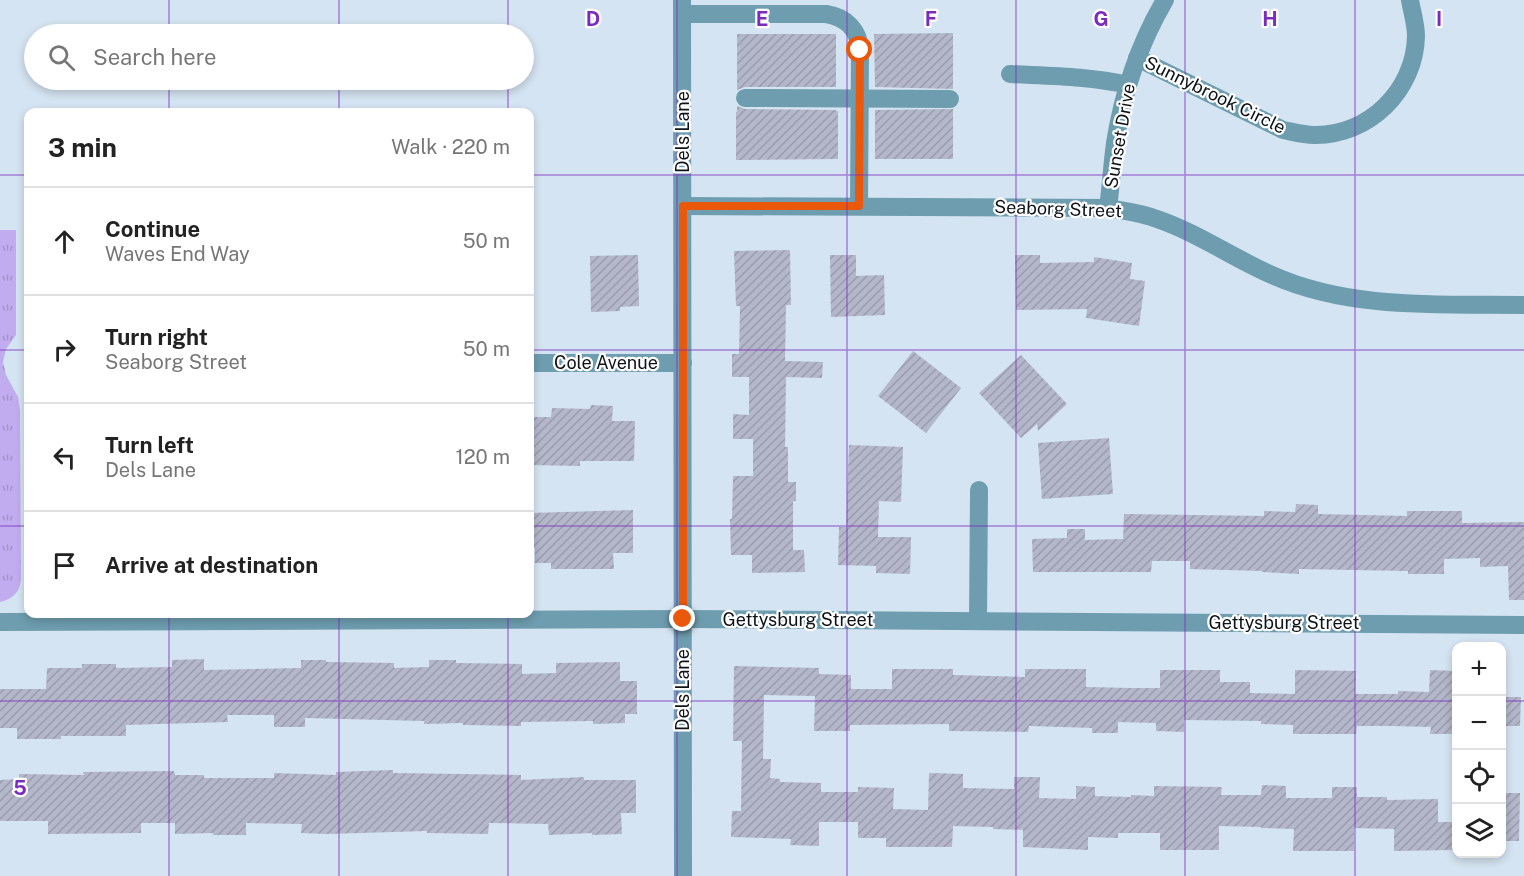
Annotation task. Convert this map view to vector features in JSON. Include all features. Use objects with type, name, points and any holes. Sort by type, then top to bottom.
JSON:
[{"type":"street","name":"Sunset Drive","points":[[1108,208],[1115,143],[1128,84],[1145,39],[1165,0]]},
{"type":"street","name":"Sunnybrook Circle","points":[[1137,58],[1283,130],[1315,136],[1331,134],[1345,131],[1375,116],[1398,92],[1406,79],[1413,61],[1416,36],[1410,0]]},
{"type":"street","points":[[682,7],[800,7],[843,19],[854,30],[860,44],[859,206]]},
{"type":"street","name":"Dels Lane","points":[[682,7],[683,876]]},
{"type":"street","points":[[1010,74],[1074,77],[1128,84]]},
{"type":"street","points":[[745,98],[950,99]]},
{"type":"street","name":"Seaborg Street","points":[[683,206],[1108,208],[1155,218],[1176,226],[1272,276],[1351,298],[1398,302],[1524,305]]},
{"type":"street","name":"Cole Avenue","points":[[534,363],[683,363]]},
{"type":"street","points":[[978,621],[979,490]]},
{"type":"street","name":"Gettysburg Street","points":[[0,622],[44,618],[683,619],[1524,625]]},
{"type":"green space","points":[[0,230],[16,230],[16,335],[6,349],[3,362],[6,375],[18,397],[20,411],[21,579],[15,594],[0,602]]},
{"type":"building","points":[[953,33],[953,89],[875,87],[874,34]]},
{"type":"building","points":[[737,34],[836,34],[836,87],[745,87],[737,90]]},
{"type":"building","points":[[737,106],[745,109],[838,111],[838,159],[736,160]]},
{"type":"building","points":[[953,109],[953,159],[875,159],[875,110]]},
{"type":"building","points":[[790,250],[791,305],[786,305],[785,361],[823,362],[822,378],[786,377],[785,447],[788,447],[788,482],[796,482],[796,501],[793,501],[793,550],[804,550],[805,572],[752,573],[752,555],[731,555],[730,519],[732,519],[733,476],[753,476],[753,439],[733,439],[733,414],[749,415],[749,377],[732,377],[732,354],[739,354],[740,306],[736,306],[734,251]]},
{"type":"building","points":[[638,255],[639,306],[620,307],[620,311],[591,312],[590,256]]},
{"type":"building","points":[[830,255],[856,255],[856,276],[884,275],[885,315],[831,317]]},
{"type":"building","points":[[1015,255],[1040,255],[1040,263],[1094,262],[1094,257],[1132,263],[1130,279],[1145,281],[1139,326],[1086,318],[1087,309],[1016,310]]},
{"type":"building","points":[[913,351],[961,388],[926,433],[878,396]]},
{"type":"building","points":[[1021,355],[1067,404],[1038,431],[1037,424],[1021,438],[979,393]]},
{"type":"building","points":[[591,405],[613,406],[612,421],[635,421],[634,461],[580,461],[580,466],[534,465],[534,417],[551,417],[552,408],[590,409]]},
{"type":"building","points":[[1109,438],[1113,494],[1042,499],[1038,443]]},
{"type":"building","points":[[849,445],[903,447],[901,502],[879,501],[878,537],[911,537],[910,574],[876,573],[876,566],[838,565],[839,527],[846,527]]},
{"type":"building","points":[[1296,504],[1318,505],[1318,514],[1407,516],[1407,511],[1462,511],[1462,523],[1524,522],[1524,600],[1509,600],[1508,566],[1480,567],[1480,558],[1444,559],[1444,574],[1299,569],[1299,574],[1190,569],[1190,561],[1152,561],[1151,572],[1033,572],[1032,539],[1067,538],[1067,529],[1085,529],[1085,540],[1123,539],[1124,514],[1264,516],[1264,511],[1295,512]]},
{"type":"building","points":[[633,510],[633,553],[613,553],[614,569],[551,569],[551,563],[535,563],[534,513]]},
{"type":"building","points":[[204,659],[204,670],[301,668],[301,660],[394,663],[394,668],[429,667],[429,660],[456,660],[456,663],[522,664],[522,674],[556,673],[556,663],[620,662],[620,681],[637,681],[637,714],[625,714],[625,723],[521,722],[521,726],[305,718],[305,727],[274,727],[274,715],[227,715],[228,722],[126,725],[126,736],[61,736],[61,739],[17,739],[17,728],[0,728],[0,689],[46,689],[47,668],[82,668],[82,664],[116,664],[116,668],[172,667],[172,660]]},
{"type":"building","points":[[734,666],[819,668],[819,674],[851,675],[851,689],[892,689],[892,669],[953,669],[953,675],[1025,677],[1025,669],[1086,669],[1086,687],[1132,688],[1160,688],[1160,670],[1220,670],[1220,682],[1250,682],[1250,693],[1295,694],[1295,670],[1356,671],[1355,694],[1398,694],[1398,691],[1429,692],[1430,670],[1452,671],[1452,734],[1430,734],[1431,727],[1357,726],[1356,734],[1293,734],[1293,725],[1261,724],[1261,721],[1184,720],[1184,732],[1156,731],[1156,723],[1118,722],[1118,733],[1092,733],[1092,728],[1029,726],[1028,732],[949,731],[949,724],[850,725],[850,731],[814,731],[815,696],[764,695],[763,759],[771,759],[770,778],[780,779],[780,782],[821,783],[821,792],[858,792],[858,787],[894,788],[893,809],[928,810],[929,773],[963,774],[963,788],[1014,789],[1014,777],[1040,777],[1039,798],[1076,799],[1076,786],[1095,787],[1095,796],[1131,797],[1131,795],[1154,796],[1154,786],[1222,787],[1221,795],[1261,795],[1262,785],[1286,786],[1286,798],[1332,798],[1332,787],[1357,787],[1357,797],[1387,797],[1387,800],[1438,799],[1438,822],[1452,822],[1452,850],[1394,851],[1394,829],[1354,828],[1354,851],[1293,851],[1294,829],[1219,826],[1219,850],[1160,850],[1160,833],[1118,833],[1118,838],[1088,837],[1088,850],[1023,847],[1023,830],[953,826],[952,847],[886,847],[886,838],[858,838],[858,822],[819,822],[819,846],[790,845],[791,839],[731,837],[732,811],[741,811],[742,741],[733,741]]},
{"type":"building","points":[[1506,697],[1521,697],[1520,726],[1506,726]]},
{"type":"building","points":[[393,770],[393,773],[521,775],[521,780],[584,777],[584,780],[636,780],[636,813],[621,813],[622,834],[592,835],[592,833],[549,835],[548,824],[489,823],[488,834],[427,833],[427,831],[301,833],[302,824],[246,823],[246,835],[175,834],[175,823],[141,823],[141,833],[48,834],[48,821],[0,821],[0,780],[19,779],[19,774],[84,775],[83,772],[174,771],[175,775],[204,775],[204,778],[274,778],[274,773],[336,775],[336,772]]},
{"type":"building","points":[[1506,793],[1520,793],[1519,841],[1506,841]]},
{"type":"route","points":[[683,619],[683,206],[859,206],[860,50]]}]
